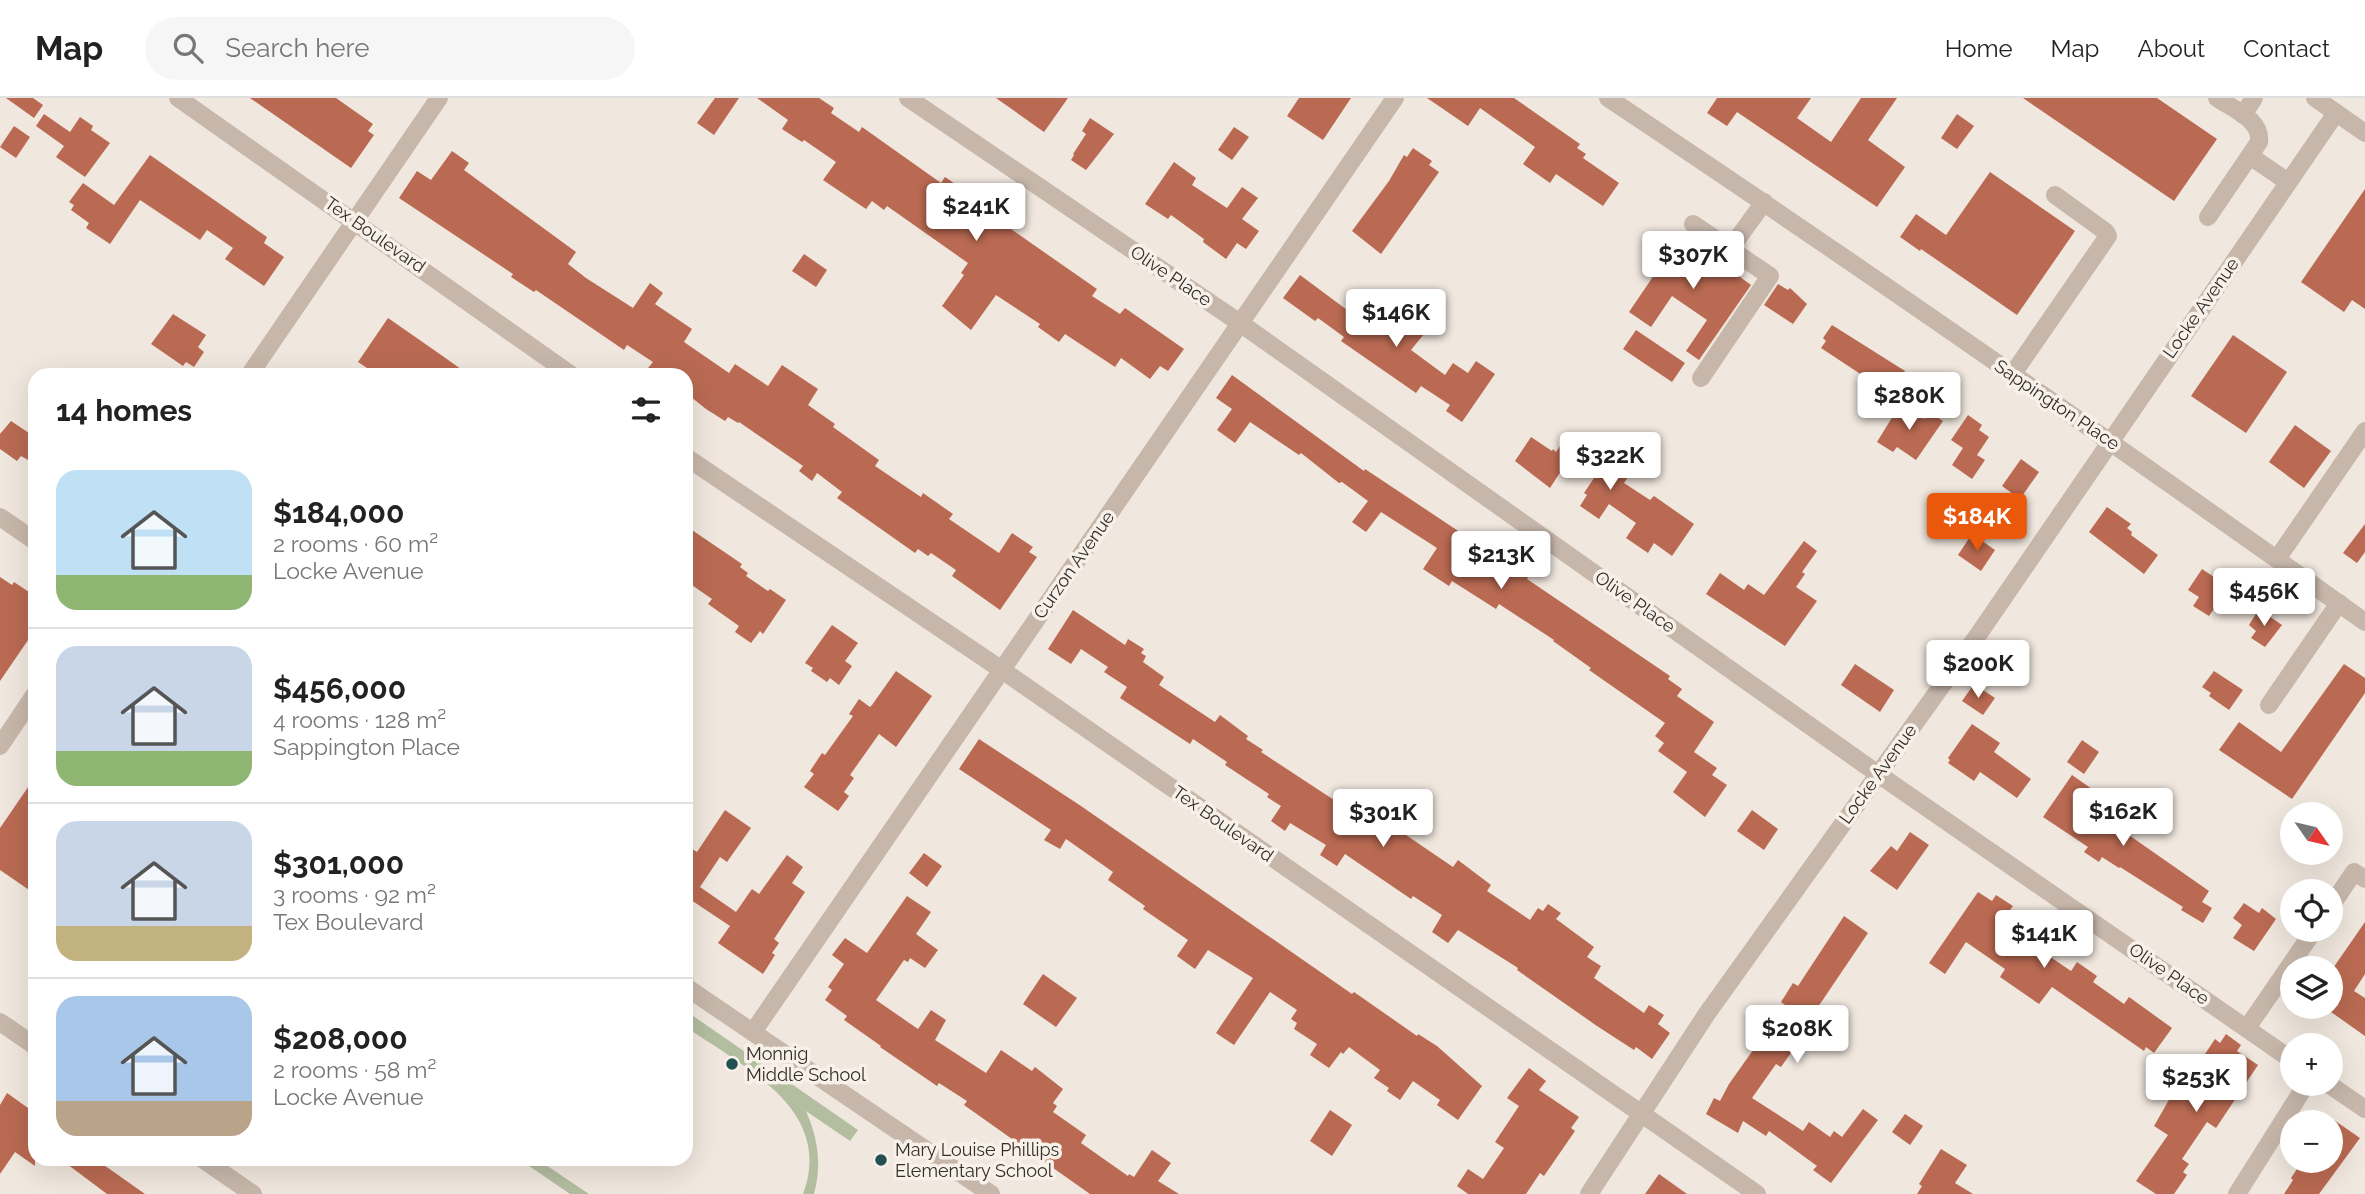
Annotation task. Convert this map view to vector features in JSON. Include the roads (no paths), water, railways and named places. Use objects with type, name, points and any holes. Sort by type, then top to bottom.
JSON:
[{"type":"street","name":"Tex Boulevard","points":[[178,98],[355,220],[562,368]]},
{"type":"street","points":[[254,368],[439,98]]},
{"type":"street","name":"Olive Place","points":[[908,98],[1240,323],[1878,774],[2280,1051]]},
{"type":"street","name":"Curzon Avenue","points":[[753,1032],[1395,98]]},
{"type":"street","name":"Sappington Place","points":[[1608,98],[2109,440],[2365,622]]},
{"type":"street","points":[[2208,217],[2259,142],[2260,133],[2256,125],[2217,98]]},
{"type":"street","points":[[2243,116],[2254,98]]},
{"type":"street","points":[[2315,98],[2365,133]]},
{"type":"street","name":"Locke Avenue","points":[[1590,1194],[1706,1015],[1978,635],[2109,440],[2336,113]]},
{"type":"street","points":[[2250,156],[2288,182]]},
{"type":"street","points":[[2012,375],[2108,236],[2055,195]]},
{"type":"street","points":[[1730,249],[1764,202]]},
{"type":"street","points":[[1693,224],[1770,275],[1770,279],[1701,377]]},
{"type":"street","points":[[2277,559],[2365,431]]},
{"type":"street","name":"Tex Boulevard","points":[[693,462],[1002,670],[1757,1194]]},
{"type":"street","points":[[0,517],[28,536]]},
{"type":"street","points":[[2269,705],[2339,603]]},
{"type":"street","points":[[0,746],[28,704]]},
{"type":"street","points":[[2343,888],[2354,872],[2365,879]]},
{"type":"street","points":[[2247,1028],[2306,942]]},
{"type":"street","points":[[693,991],[990,1194]]},
{"type":"street","points":[[0,1022],[28,1041]]},
{"type":"street","points":[[2343,1094],[2365,1110]]},
{"type":"street","points":[[2237,1194],[2299,1096]]},
{"type":"street","points":[[213,1166],[253,1194]]},
{"type":"place","name":"Monnig Middle School","points":[[732,1064]]},
{"type":"place","name":"Mary Louise Phillips Elementary School","points":[[881,1160]]}]
